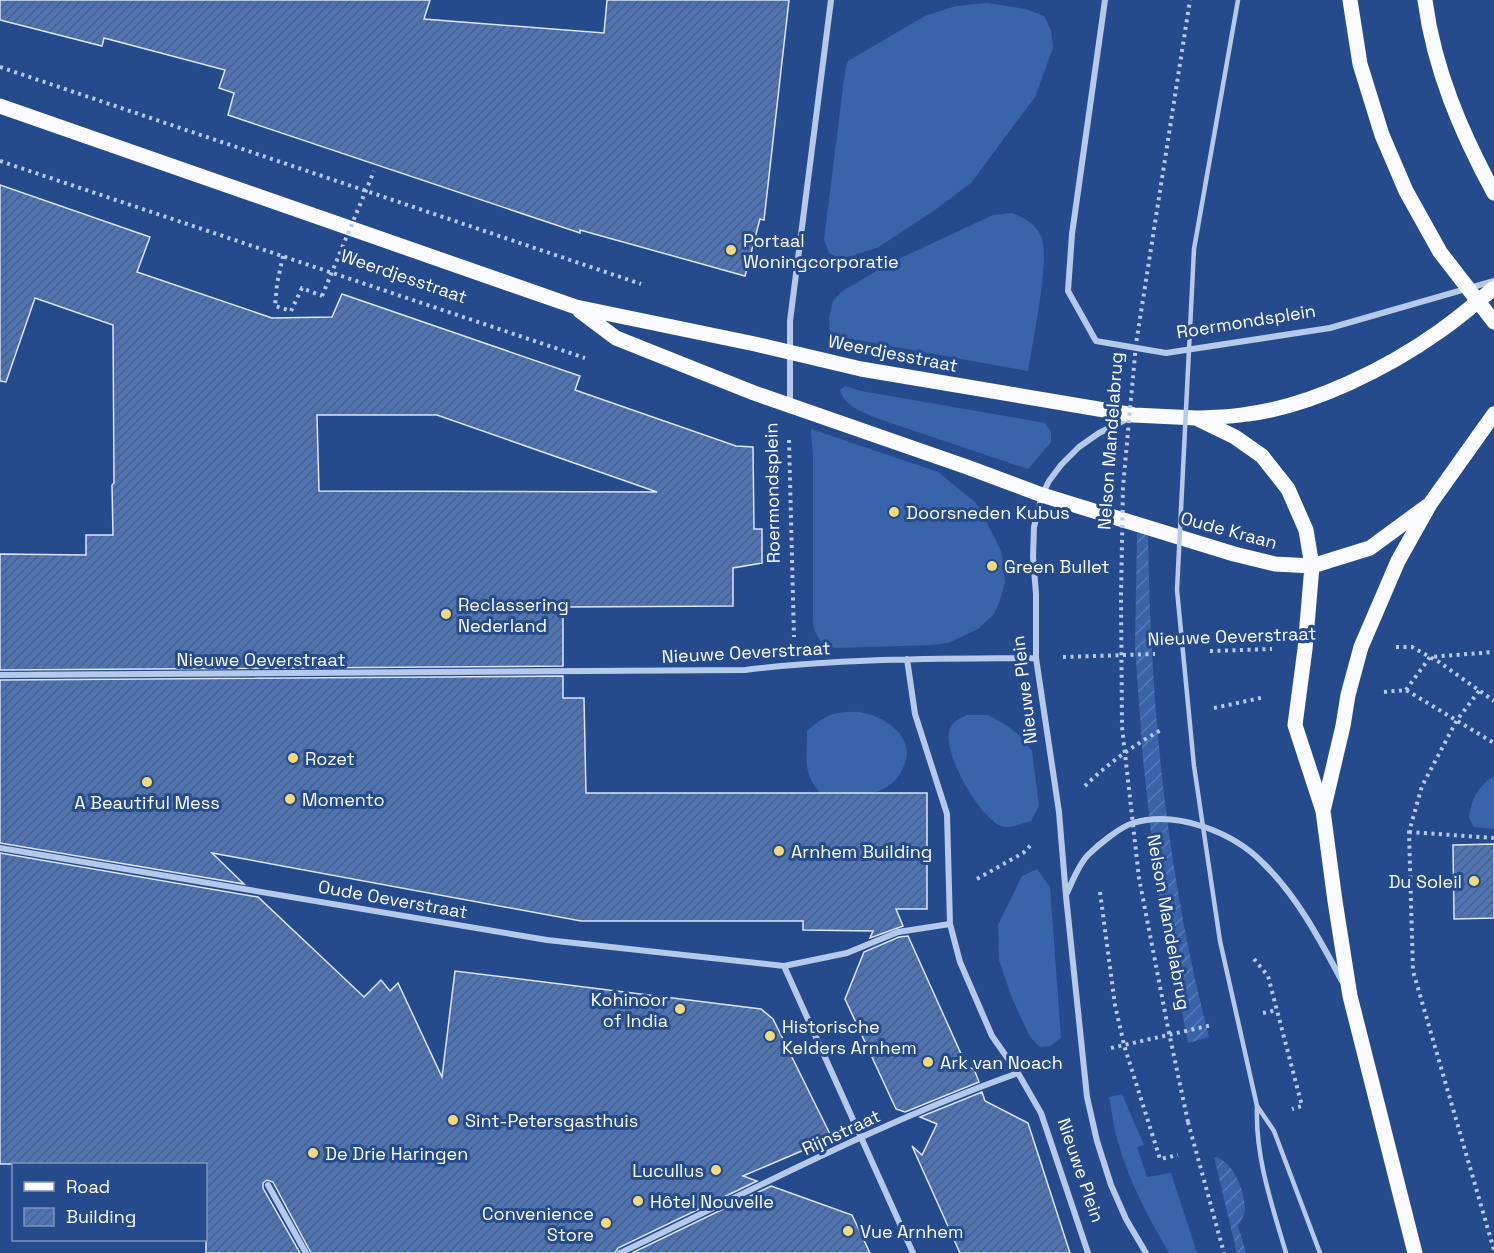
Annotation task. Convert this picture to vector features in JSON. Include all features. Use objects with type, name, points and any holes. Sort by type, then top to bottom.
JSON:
[{"type":"main road","points":[[1350,0],[1360,64],[1382,135],[1407,191],[1440,252],[1494,322]]},
{"type":"main road","points":[[1425,0],[1442,80],[1470,150],[1494,194]]},
{"type":"main road","name":"Weerdjesstraat","points":[[0,106],[576,307],[861,369],[1134,415]]},
{"type":"main road","points":[[1196,418],[1249,414],[1299,403],[1371,373],[1439,332],[1494,288]]},
{"type":"main road","name":"Weerdjesstraat","points":[[576,307],[616,338],[790,406],[1042,495]]},
{"type":"main road","name":"Nieuwe Plein","points":[[1323,812],[1348,695],[1361,647],[1398,561],[1430,504],[1494,414]]},
{"type":"main road","name":"Nieuwe Plein","points":[[1134,415],[1196,418],[1235,437],[1262,456],[1288,489],[1306,530],[1312,566],[1305,649],[1295,725],[1323,812],[1350,996],[1415,1253]]},
{"type":"main road","name":"Oude Kraan","points":[[1042,495],[1234,554],[1275,564],[1312,566],[1371,548],[1430,504]]},
{"type":"street","name":"Roermondsplein","points":[[790,406],[790,321],[831,0]]},
{"type":"street","name":"Roermondsplein","points":[[1105,0],[1072,234],[1068,291],[1096,340],[1166,353],[1330,328],[1494,281]]},
{"type":"street","name":"Nieuwe Plein","points":[[1134,415],[1078,447],[1061,465],[1042,495],[1034,527],[1033,557],[1036,594],[1036,658],[1059,812],[1065,896],[1087,1097],[1097,1141],[1111,1185],[1126,1219],[1146,1253]]},
{"type":"street","name":"Nieuwe Oeverstraat","points":[[0,675],[745,670],[907,659],[1036,658]]},
{"type":"street","name":"Nieuwe Plein","points":[[907,659],[915,714],[947,814],[950,924],[960,962],[992,1036],[1018,1073],[1041,1113],[1088,1253]]},
{"type":"street","points":[[1065,896],[1086,856],[1108,838],[1132,824],[1165,819],[1210,828],[1241,844],[1263,862],[1288,891],[1318,936],[1350,996]]},
{"type":"street","name":"Oude Oeverstraat","points":[[0,848],[547,940],[784,966],[847,953],[898,932],[950,924]]},
{"type":"street","points":[[784,966],[913,1253]]},
{"type":"street","name":"Rijnstraat","points":[[620,1253],[861,1138],[972,1089],[1018,1073]]},
{"type":"street","points":[[268,1185],[306,1253]]},
{"type":"lane","points":[[1238,0],[1194,249],[1177,590],[1194,766],[1220,941],[1257,1106],[1256,1129],[1263,1172],[1286,1253]]},
{"type":"lane","points":[[1257,1106],[1274,1131],[1320,1253]]},
{"type":"path","name":"Nelson Mandelabrug","points":[[1190,0],[1136,344],[1123,498],[1120,596],[1122,727],[1139,878],[1168,1028],[1188,1122],[1224,1253]]},
{"type":"path","points":[[0,67],[643,285]]},
{"type":"path","name":"Weerdjesstraat","points":[[0,161],[589,359]]},
{"type":"path","points":[[283,256],[275,306],[291,311],[302,288],[322,296],[374,171]]},
{"type":"path","name":"Roermondsplein","points":[[790,406],[795,665]]},
{"type":"path","points":[[783,434],[789,442]]},
{"type":"path","points":[[1361,647],[1413,647],[1494,701]]},
{"type":"path","name":"Nieuwe Oeverstraat","points":[[1209,651],[1305,649]]},
{"type":"path","points":[[1406,690],[1430,657],[1494,652]]},
{"type":"path","name":"Nieuwe Oeverstraat","points":[[1036,658],[1163,653]]},
{"type":"path","points":[[1479,691],[1456,720],[1422,786],[1409,832],[1413,971],[1494,1250]]},
{"type":"path","points":[[1087,796],[1086,785],[1099,772],[1147,738],[1171,725]]},
{"type":"path","points":[[950,893],[1023,853],[1059,812]]},
{"type":"path","points":[[1409,832],[1494,838]]},
{"type":"path","points":[[1094,850],[1115,1005],[1124,1044],[1160,1160],[1178,1155]]},
{"type":"path","points":[[1268,976],[1302,1106]]},
{"type":"path","points":[[1256,1015],[1277,1010]]},
{"type":"path","points":[[1124,1044],[1215,1024]]},
{"type":"shaded area","points":[[987,3],[1026,9],[1044,16],[1051,30],[1053,48],[1035,97],[971,183],[877,248],[841,259],[829,253],[824,240],[848,61],[925,16],[956,6]]},
{"type":"shaded area","points":[[1012,213],[1025,219],[1036,228],[1041,236],[1043,247],[1042,281],[1028,371],[830,335],[829,318],[833,301],[841,292],[890,263],[993,215]]},
{"type":"shaded area","points":[[845,386],[861,391],[1045,423],[1051,432],[1051,442],[1028,469],[863,412],[842,396],[840,390]]},
{"type":"shaded area","points":[[811,429],[938,472],[975,502],[1001,551],[1005,583],[993,615],[978,629],[948,643],[932,645],[837,648],[820,640],[815,633],[813,622]]},
{"type":"shaded area","points":[[1148,531],[1152,659],[1163,786],[1182,912],[1209,1037],[1188,1043],[1156,880],[1143,759],[1135,647],[1137,533]]},
{"type":"shaded area","points":[[846,712],[862,712],[883,720],[904,740],[906,758],[901,773],[888,786],[880,790],[863,794],[820,793],[810,778],[807,764],[807,731],[825,718]]},
{"type":"shaded area","points":[[966,715],[988,715],[1020,736],[1032,751],[1039,806],[1031,821],[1004,827],[995,822],[984,812],[964,783],[956,766],[949,736],[952,724]]},
{"type":"shaded area","points":[[1494,776],[1494,829],[1474,827],[1469,818],[1474,799],[1484,784]]},
{"type":"shaded area","points":[[1037,869],[1050,887],[1061,1038],[1050,1046],[1040,1047],[1030,1037],[1012,998],[999,960],[998,925],[1022,876]]},
{"type":"shaded area","points":[[1122,1094],[1144,1145],[1137,1147],[1147,1177],[1171,1173],[1197,1253],[1169,1253],[1139,1198],[1114,1128],[1109,1097]]},
{"type":"shaded area","points":[[1214,1157],[1227,1164],[1240,1185],[1245,1208],[1238,1226],[1246,1253],[1237,1253]]},
{"type":"building","points":[[0,0],[430,0],[424,19],[604,33],[607,0],[789,0],[764,220],[760,219],[745,276],[580,230],[580,233],[228,115],[234,93],[219,88],[225,70],[104,38],[102,46],[0,20]]},
{"type":"building","points":[[0,185],[150,237],[137,272],[272,318],[332,317],[342,294],[580,376],[575,390],[736,446],[753,447],[754,529],[762,529],[762,563],[733,568],[733,606],[563,607],[563,666],[0,670],[0,554],[86,555],[86,535],[113,535],[113,325],[35,298],[6,382],[0,381]],"holes":[[[317,415],[437,415],[657,492],[319,491]]]},
{"type":"building","name":"Rozet","points":[[563,676],[563,698],[584,698],[586,793],[927,793],[927,909],[896,909],[903,926],[870,938],[873,931],[803,930],[803,921],[581,921],[212,853],[244,884],[0,843],[0,680]]},
{"type":"building","name":"Du Soleil","points":[[1494,844],[1494,918],[1454,919],[1453,845]]},
{"type":"building","points":[[0,853],[258,897],[364,997],[381,980],[390,991],[398,983],[442,1077],[455,971],[761,1009],[773,1019],[832,1138],[743,1176],[757,1181],[618,1248],[615,1253],[311,1253],[273,1182],[267,1180],[263,1183],[263,1188],[300,1253],[206,1253],[207,1163],[0,1164]]},
{"type":"building","points":[[908,936],[967,1067],[974,1069],[979,1082],[905,1112],[896,1109],[845,999],[864,952],[899,937]]},
{"type":"building","points":[[982,1092],[985,1101],[1028,1123],[1070,1253],[960,1253],[912,1146],[922,1155],[937,1124],[920,1117]]},
{"type":"building","points":[[771,1186],[852,1215],[870,1253],[632,1253]]},
{"type":"place","name":"Portaal Woningcorporatie","points":[[731,250]]},
{"type":"place","name":"Doorsneden Kubus","points":[[894,512]]},
{"type":"place","name":"Green Bullet","points":[[992,566]]},
{"type":"place","name":"Reclassering Nederland","points":[[446,614]]},
{"type":"place","name":"Rozet","points":[[293,758]]},
{"type":"place","name":"A Beautiful Mess","points":[[147,782]]},
{"type":"place","name":"Momento","points":[[290,799]]},
{"type":"place","name":"Arnhem Building","points":[[779,851]]},
{"type":"place","name":"Du Soleil","points":[[1474,881]]},
{"type":"place","name":"Kohinoor of India","points":[[680,1009]]},
{"type":"place","name":"Historische Kelders Arnhem","points":[[770,1036]]},
{"type":"place","name":"Ark van Noach","points":[[928,1062]]},
{"type":"place","name":"Sint-Petersgasthuis","points":[[453,1120]]},
{"type":"place","name":"De Drie Haringen","points":[[313,1153]]},
{"type":"place","name":"Lucullus","points":[[716,1170]]},
{"type":"place","name":"Hôtel Nouvelle","points":[[638,1201]]},
{"type":"place","name":"Convenience Store","points":[[606,1223]]},
{"type":"place","name":"Vue Arnhem","points":[[848,1231]]}]
